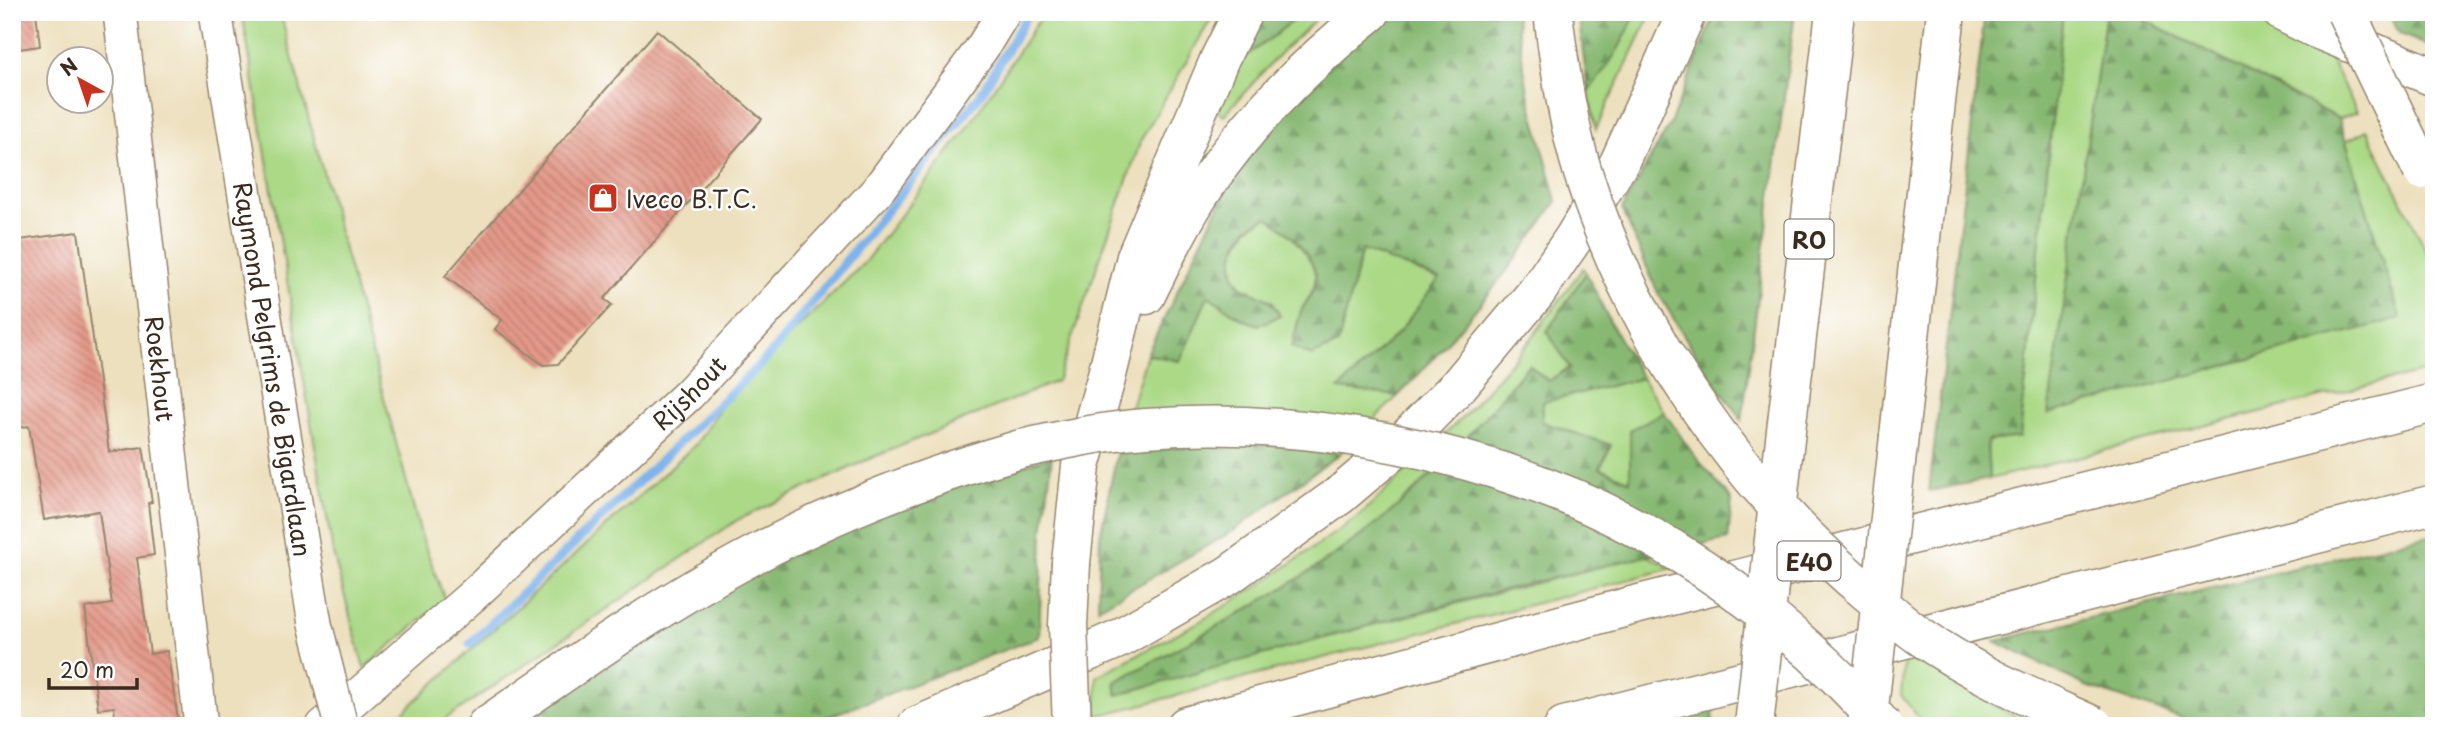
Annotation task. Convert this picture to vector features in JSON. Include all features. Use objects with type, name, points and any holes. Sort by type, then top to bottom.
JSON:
[{"type":"highway","points":[[1072,726],[1068,625],[1081,466],[1136,257],[1209,84],[1243,12]]},
{"type":"highway","points":[[1106,379],[1167,251],[1207,183],[1251,125],[1306,66],[1371,12]]},
{"type":"highway","points":[[1553,12],[1560,77],[1583,173],[1622,275],[1673,368],[1718,436],[1757,485],[1806,539],[1920,636],[2004,686],[2094,726]]},
{"type":"highway","points":[[917,726],[1118,639],[1218,581],[1340,495],[1406,439],[1459,385],[1502,334],[1536,293],[1573,239],[1619,163],[1687,12]]},
{"type":"highway","name":"R0","points":[[1754,726],[1835,12]]},
{"type":"highway","points":[[1867,726],[1946,12]]},
{"type":"highway","points":[[2282,12],[2316,29],[2434,77]]},
{"type":"highway","points":[[2346,12],[2434,193]]},
{"type":"highway","name":"E40","points":[[1186,726],[1631,606],[2434,402]]},
{"type":"highway","points":[[486,726],[674,601],[750,557],[866,502],[956,467],[1021,449],[1085,435],[1201,425],[1262,426],[1333,434],[1477,464],[1547,487],[1619,520],[1695,564],[1776,621],[1835,673],[1883,726]]},
{"type":"highway","points":[[1564,726],[2434,504]]},
{"type":"street","name":"Roekhout","points":[[120,12],[201,726]]},
{"type":"street","name":"Raymond Pelgrims de Bigardlaan","points":[[215,12],[315,624],[341,726]]},
{"type":"street","name":"Rijshout","points":[[323,726],[472,596],[689,394],[877,191],[982,48],[1004,12]]},
{"type":"green space","points":[[242,12],[280,12],[421,535],[445,600],[364,668],[333,553]]},
{"type":"green space","points":[[1044,12],[1215,12],[1141,140],[1057,381],[869,459],[739,519],[435,726],[388,726],[696,444],[729,395],[864,263],[966,130]]},
{"type":"green space","points":[[1261,12],[1302,12],[1232,66]]},
{"type":"green space","points":[[1302,12],[1324,12],[1283,50],[1224,115],[1213,108],[1232,66]]},
{"type":"green space","points":[[1397,12],[1515,12],[1528,93],[1557,201],[1521,252],[1462,326],[1398,396],[1339,389],[1399,332],[1439,279],[1362,250],[1338,344],[1312,356],[1292,347],[1300,314],[1315,285],[1313,266],[1292,237],[1267,217],[1243,234],[1236,249],[1234,274],[1242,287],[1271,302],[1280,316],[1259,325],[1244,320],[1208,296],[1180,361],[1147,354],[1232,178],[1296,97],[1354,43]]},
{"type":"green space","points":[[1578,12],[1636,12],[1615,54],[1588,91]]},
{"type":"green space","points":[[1636,12],[1652,12],[1596,129],[1588,91],[1615,54]]},
{"type":"green space","points":[[1716,12],[1795,12],[1742,420],[1699,360],[1658,293],[1622,209],[1670,124]]},
{"type":"green space","points":[[1985,12],[2063,12],[2020,437],[1987,441],[1989,479],[1929,491]]},
{"type":"green space","points":[[2063,12],[2106,12],[2049,413],[2400,318],[2346,141],[2367,130],[2434,266],[2434,369],[1989,479],[1987,441],[2020,437]]},
{"type":"green space","points":[[2106,12],[2129,12],[2339,119],[2400,318],[2048,414]]},
{"type":"green space","points":[[2129,12],[2244,12],[2325,49],[2357,112],[2339,119]]},
{"type":"green space","points":[[2388,12],[2434,12],[2434,48],[2400,34]]},
{"type":"green space","points":[[1267,217],[1299,244],[1315,272],[1310,297],[1301,311],[1338,344],[1362,250],[1439,279],[1399,332],[1340,388],[1398,396],[1339,454],[1223,443],[1117,453],[1147,354],[1180,361],[1208,295],[1243,320],[1273,302],[1243,287],[1234,277],[1233,254],[1248,228]]},
{"type":"green space","points":[[1583,268],[1586,273],[1547,331],[1570,367],[1548,381],[1528,365],[1434,473],[1367,531],[1262,601],[1115,682],[1117,694],[1646,555],[1673,568],[1097,716],[1097,676],[1199,622],[1263,583],[1359,516],[1464,416],[1528,343]]},
{"type":"green space","points":[[1586,273],[1642,378],[1543,402],[1542,422],[1611,445],[1600,468],[1630,481],[1630,430],[1664,412],[1693,454],[1732,500],[1728,539],[1498,592],[1117,695],[1115,682],[1262,601],[1367,531],[1434,472],[1529,365],[1548,381],[1570,368],[1547,331]]},
{"type":"green space","points":[[1642,378],[1664,412],[1630,430],[1631,481],[1600,468],[1611,445],[1542,422],[1543,402]]},
{"type":"green space","points":[[1223,443],[1301,447],[1339,454],[1233,531],[1098,608],[1100,537],[1117,453]]},
{"type":"green space","points":[[1052,456],[1043,533],[1039,637],[803,726],[515,726],[741,580],[884,509]]},
{"type":"green space","points":[[2434,534],[2434,726],[2204,726],[2086,686],[1995,641]]},
{"type":"green space","points":[[1905,653],[2034,726],[1925,726],[1901,695]]},
{"type":"green space","points":[[1714,707],[1712,726],[1644,726]]},
{"type":"building","points":[[12,12],[36,12],[40,46],[12,50]]},
{"type":"building","name":"Iveco B.T.C.","points":[[657,30],[762,119],[604,299],[612,305],[558,364],[543,365],[495,329],[502,320],[445,276]]},
{"type":"building","points":[[78,232],[109,452],[143,447],[152,502],[148,503],[154,555],[137,558],[150,654],[167,651],[179,726],[116,726],[114,707],[98,709],[85,608],[112,604],[99,511],[44,520],[29,426],[12,429],[12,241]]},
{"type":"waterway","points":[[470,644],[769,356],[981,94],[1029,12]]},
{"type":"place","name":"Iveco B.T.C.","points":[[603,198]]}]
